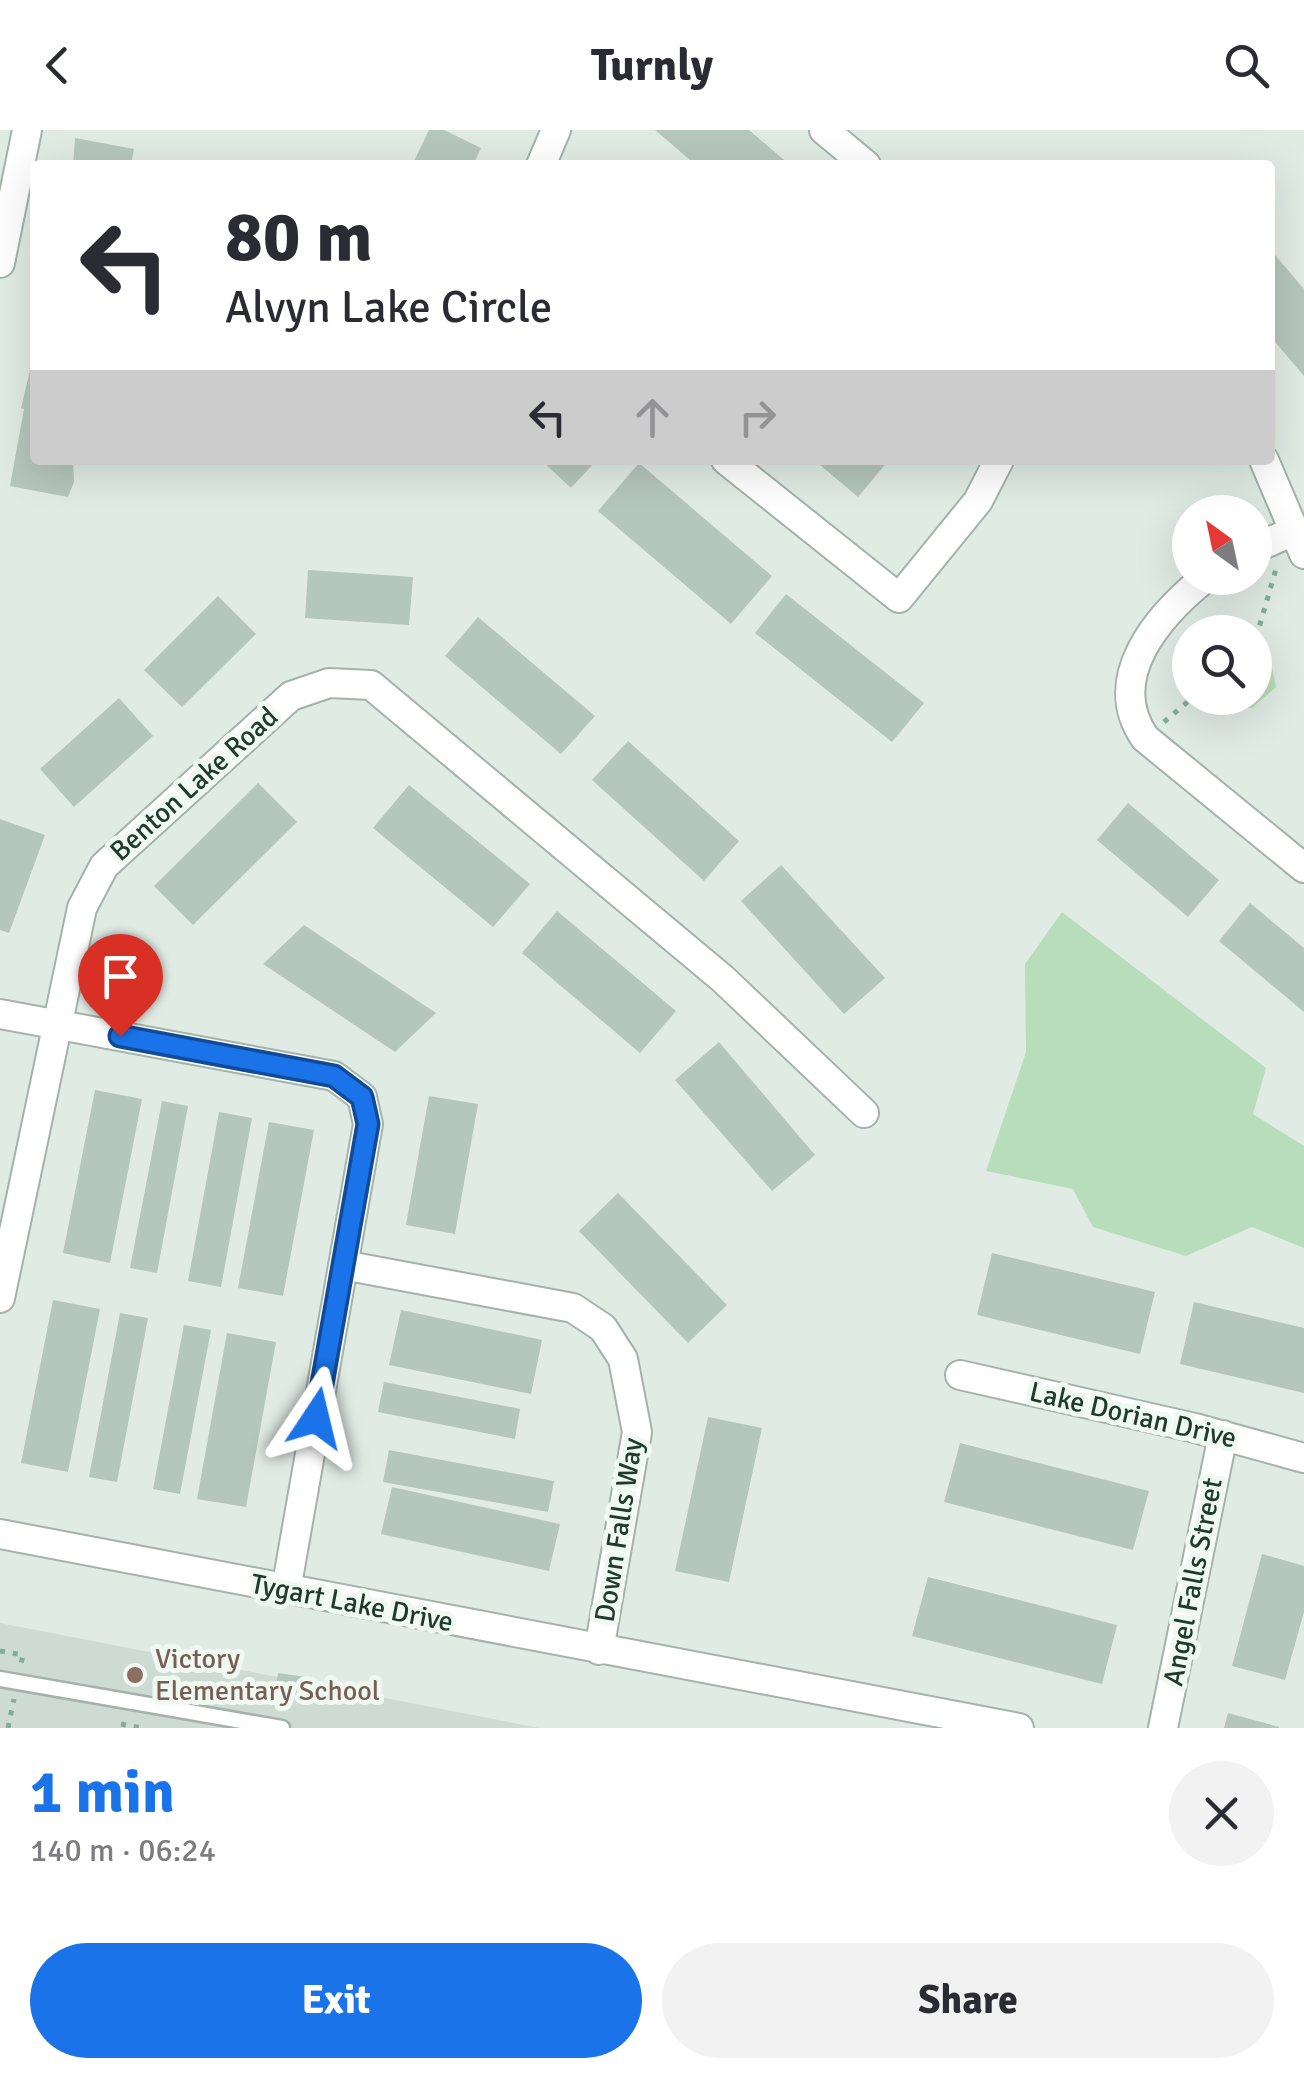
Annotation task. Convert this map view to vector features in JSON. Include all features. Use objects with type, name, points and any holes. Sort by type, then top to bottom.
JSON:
[{"type":"street","points":[[0,263],[5,211],[27,130]]},
{"type":"street","points":[[542,160],[556,130]]},
{"type":"street","points":[[824,130],[860,160]]},
{"type":"street","points":[[732,465],[899,598],[978,501],[996,465]]},
{"type":"street","points":[[1266,465],[1299,542],[1272,546]]},
{"type":"street","points":[[1187,595],[1161,619],[1146,642],[1130,680],[1133,715],[1145,738],[1304,868]]},
{"type":"street","name":"Benton Lake Road","points":[[0,1298],[82,908],[104,866],[290,696],[329,682],[371,685],[723,979],[864,1114]]},
{"type":"street","points":[[0,1014],[334,1076],[362,1097],[368,1124],[286,1590]]},
{"type":"street","name":"Down Falls Way","points":[[342,1265],[573,1308],[603,1328],[623,1360],[637,1432],[599,1650]]},
{"type":"street","name":"Lake Dorian Drive","points":[[960,1375],[1222,1435],[1304,1458]]},
{"type":"street","name":"Angel Falls Street","points":[[1163,1728],[1222,1435]]},
{"type":"street","name":"Tygart Lake Drive","points":[[0,1534],[1019,1728]]},
{"type":"lane","points":[[0,1678],[282,1728]]},
{"type":"path","points":[[1263,615],[1277,565],[1299,542]]},
{"type":"path","points":[[3,1706],[13,1704]]},
{"type":"shaded area","name":"Victory Elementary School","points":[[0,1623],[539,1728],[0,1728]]},
{"type":"green space","points":[[1062,912],[1266,1068],[1253,1114],[1304,1146],[1304,1248],[1252,1227],[1186,1256],[1093,1227],[1073,1189],[986,1171],[1026,1052],[1025,964]]},
{"type":"building","points":[[429,130],[444,130],[481,148],[475,160],[414,160]]},
{"type":"building","points":[[655,130],[749,130],[784,160],[690,160]]},
{"type":"building","points":[[75,138],[134,149],[132,160],[73,160]]},
{"type":"building","points":[[1275,255],[1304,289],[1304,376],[1275,342]]},
{"type":"building","points":[[30,370],[30,465],[73,465],[74,482],[68,497],[10,486],[24,409],[21,408]]},
{"type":"building","points":[[546,465],[592,465],[571,488]]},
{"type":"building","points":[[641,465],[772,576],[731,624],[598,511]]},
{"type":"building","points":[[820,465],[885,465],[858,497]]},
{"type":"building","points":[[308,570],[413,577],[409,625],[305,618]]},
{"type":"building","points":[[786,594],[924,703],[892,742],[755,633]]},
{"type":"building","points":[[218,596],[256,634],[182,707],[144,670]]},
{"type":"building","points":[[478,617],[595,716],[561,754],[445,656]]},
{"type":"building","points":[[119,698],[153,736],[74,807],[40,769]]},
{"type":"building","points":[[628,741],[739,841],[704,881],[592,780]]},
{"type":"building","points":[[258,783],[297,822],[193,925],[154,886]]},
{"type":"building","points":[[409,785],[530,884],[493,927],[373,828]]},
{"type":"building","points":[[1128,803],[1219,880],[1188,917],[1097,840]]},
{"type":"building","points":[[0,819],[45,835],[9,933],[0,930]]},
{"type":"building","points":[[781,865],[885,978],[844,1014],[741,901]]},
{"type":"building","points":[[1250,903],[1304,948],[1304,1012],[1219,941]]},
{"type":"building","points":[[557,911],[676,1011],[640,1053],[522,953]]},
{"type":"building","points":[[304,925],[436,1013],[395,1052],[263,964]]},
{"type":"building","points":[[719,1042],[815,1155],[772,1191],[675,1080]]},
{"type":"building","points":[[95,1090],[142,1099],[110,1263],[63,1253]]},
{"type":"building","points":[[429,1096],[478,1104],[455,1234],[406,1225]]},
{"type":"building","points":[[162,1101],[188,1106],[157,1273],[130,1268]]},
{"type":"building","points":[[219,1112],[252,1118],[221,1287],[188,1281]]},
{"type":"building","points":[[269,1122],[314,1130],[283,1296],[238,1288]]},
{"type":"building","points":[[618,1193],[727,1305],[688,1343],[579,1231]]},
{"type":"building","points":[[992,1253],[1155,1292],[1140,1354],[977,1315]]},
{"type":"building","points":[[53,1300],[100,1309],[68,1472],[21,1463]]},
{"type":"building","points":[[1194,1302],[1304,1328],[1304,1393],[1180,1364]]},
{"type":"building","points":[[401,1310],[542,1340],[531,1394],[389,1365]]},
{"type":"building","points":[[120,1313],[148,1318],[117,1482],[89,1477]]},
{"type":"building","points":[[184,1325],[211,1330],[180,1494],[153,1489]]},
{"type":"building","points":[[227,1333],[276,1342],[246,1507],[197,1499]]},
{"type":"building","points":[[384,1382],[520,1409],[515,1439],[378,1412]]},
{"type":"building","points":[[708,1417],[762,1428],[729,1582],[675,1571]]},
{"type":"building","points":[[960,1443],[1149,1491],[1133,1550],[944,1502]]},
{"type":"building","points":[[389,1450],[554,1481],[548,1512],[383,1482]]},
{"type":"building","points":[[392,1487],[560,1524],[549,1571],[381,1534]]},
{"type":"building","points":[[1262,1554],[1304,1566],[1304,1612],[1285,1680],[1232,1666]]},
{"type":"building","points":[[928,1577],[1117,1625],[1102,1684],[912,1636]]},
{"type":"building","points":[[278,1673],[306,1677],[303,1698],[275,1693]]},
{"type":"building","points":[[1228,1713],[1279,1727],[1279,1728],[1224,1728]]},
{"type":"place","name":"Victory Elementary School","points":[[135,1675]]},
{"type":"route","points":[[120,1036],[334,1076],[362,1097],[368,1124],[316,1418]]}]
